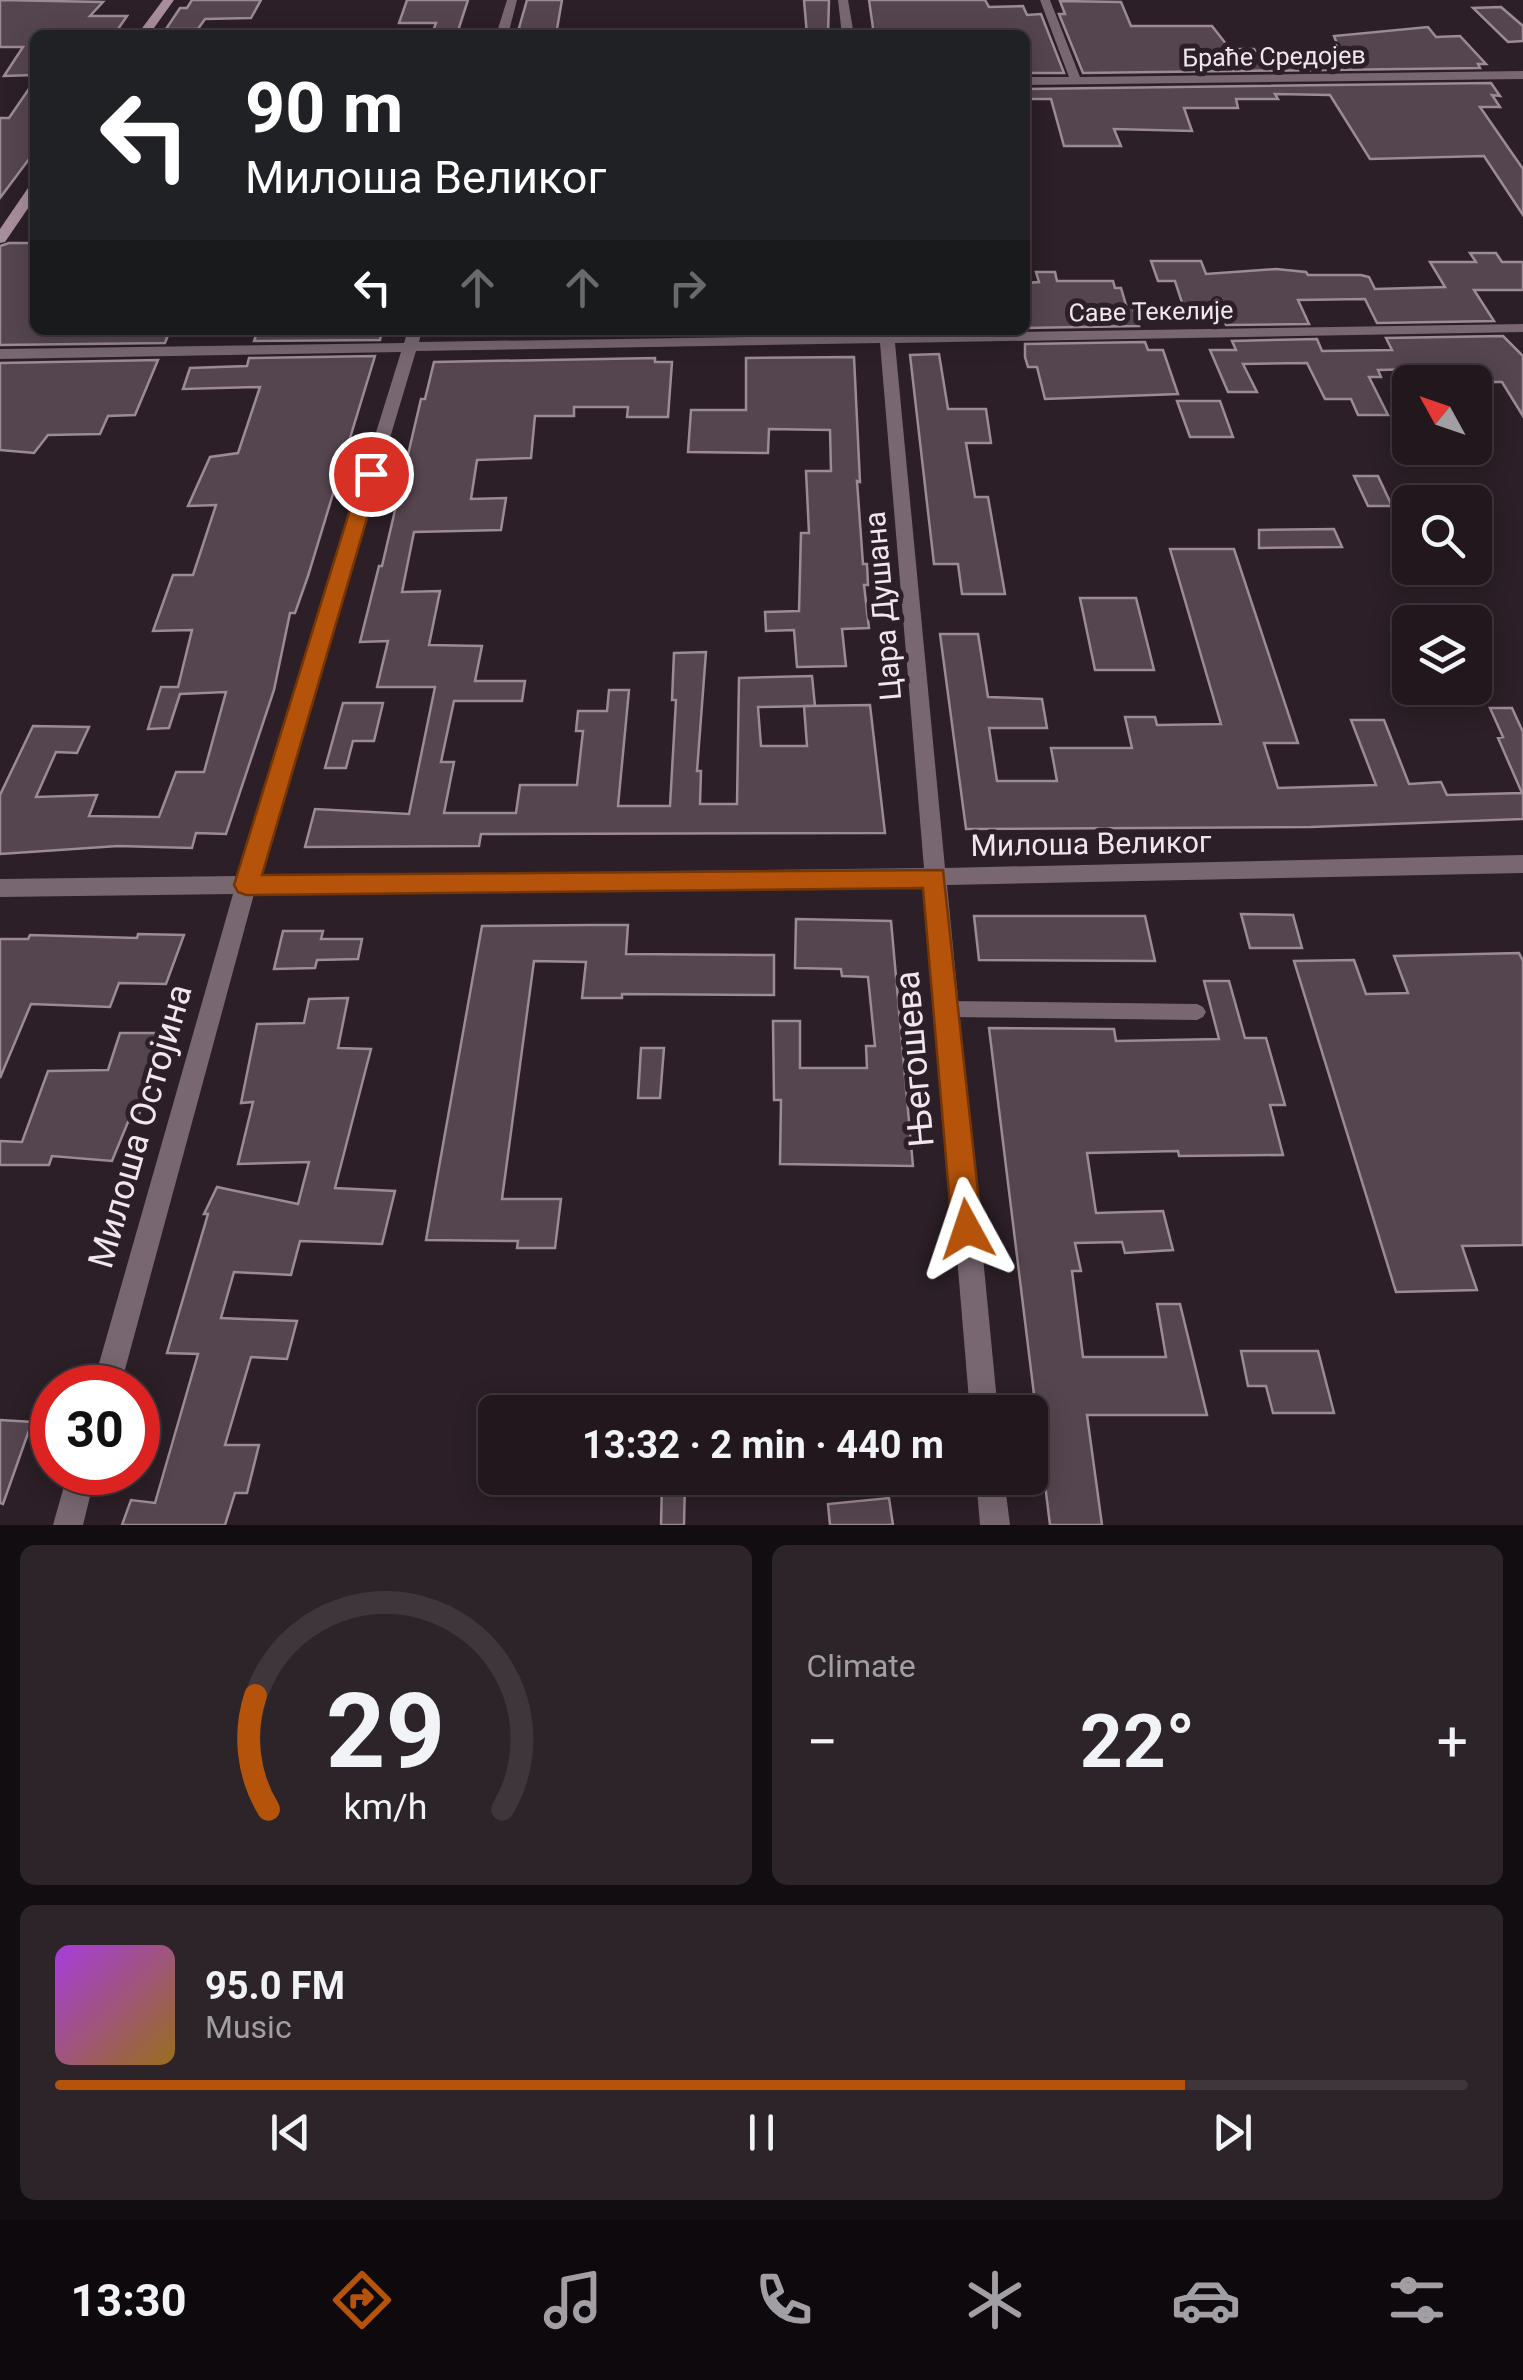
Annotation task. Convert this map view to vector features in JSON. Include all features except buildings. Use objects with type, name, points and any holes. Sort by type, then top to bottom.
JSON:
[{"type":"main road","points":[[147,30],[169,0]]},
{"type":"main road","points":[[0,239],[30,195]]},
{"type":"street","points":[[503,30],[512,0]]},
{"type":"street","points":[[843,0],[847,30]]},
{"type":"street","points":[[1045,0],[1076,81]]},
{"type":"street","name":"Браће Средојев","points":[[1030,81],[1523,75]]},
{"type":"street","name":"Саве Текелије","points":[[1030,333],[1523,328]]},
{"type":"street","name":"Саве Текелије","points":[[0,354],[412,338],[768,335]]},
{"type":"street","name":"Цара Душана","points":[[886,335],[934,878]]},
{"type":"street","name":"Милоша Остојина","points":[[112,1365],[246,885],[412,338]]},
{"type":"street","name":"Милоша Великог","points":[[0,888],[934,878],[1523,864]]},
{"type":"street","name":"Његошева","points":[[934,878],[982,1395]]},
{"type":"street","points":[[68,1525],[76,1495]]},
{"type":"street","points":[[991,1495],[994,1525]]},
{"type":"lane","points":[[946,1009],[1197,1012]]},
{"type":"route","points":[[371,474],[246,885],[934,878],[967,1229]]}]
